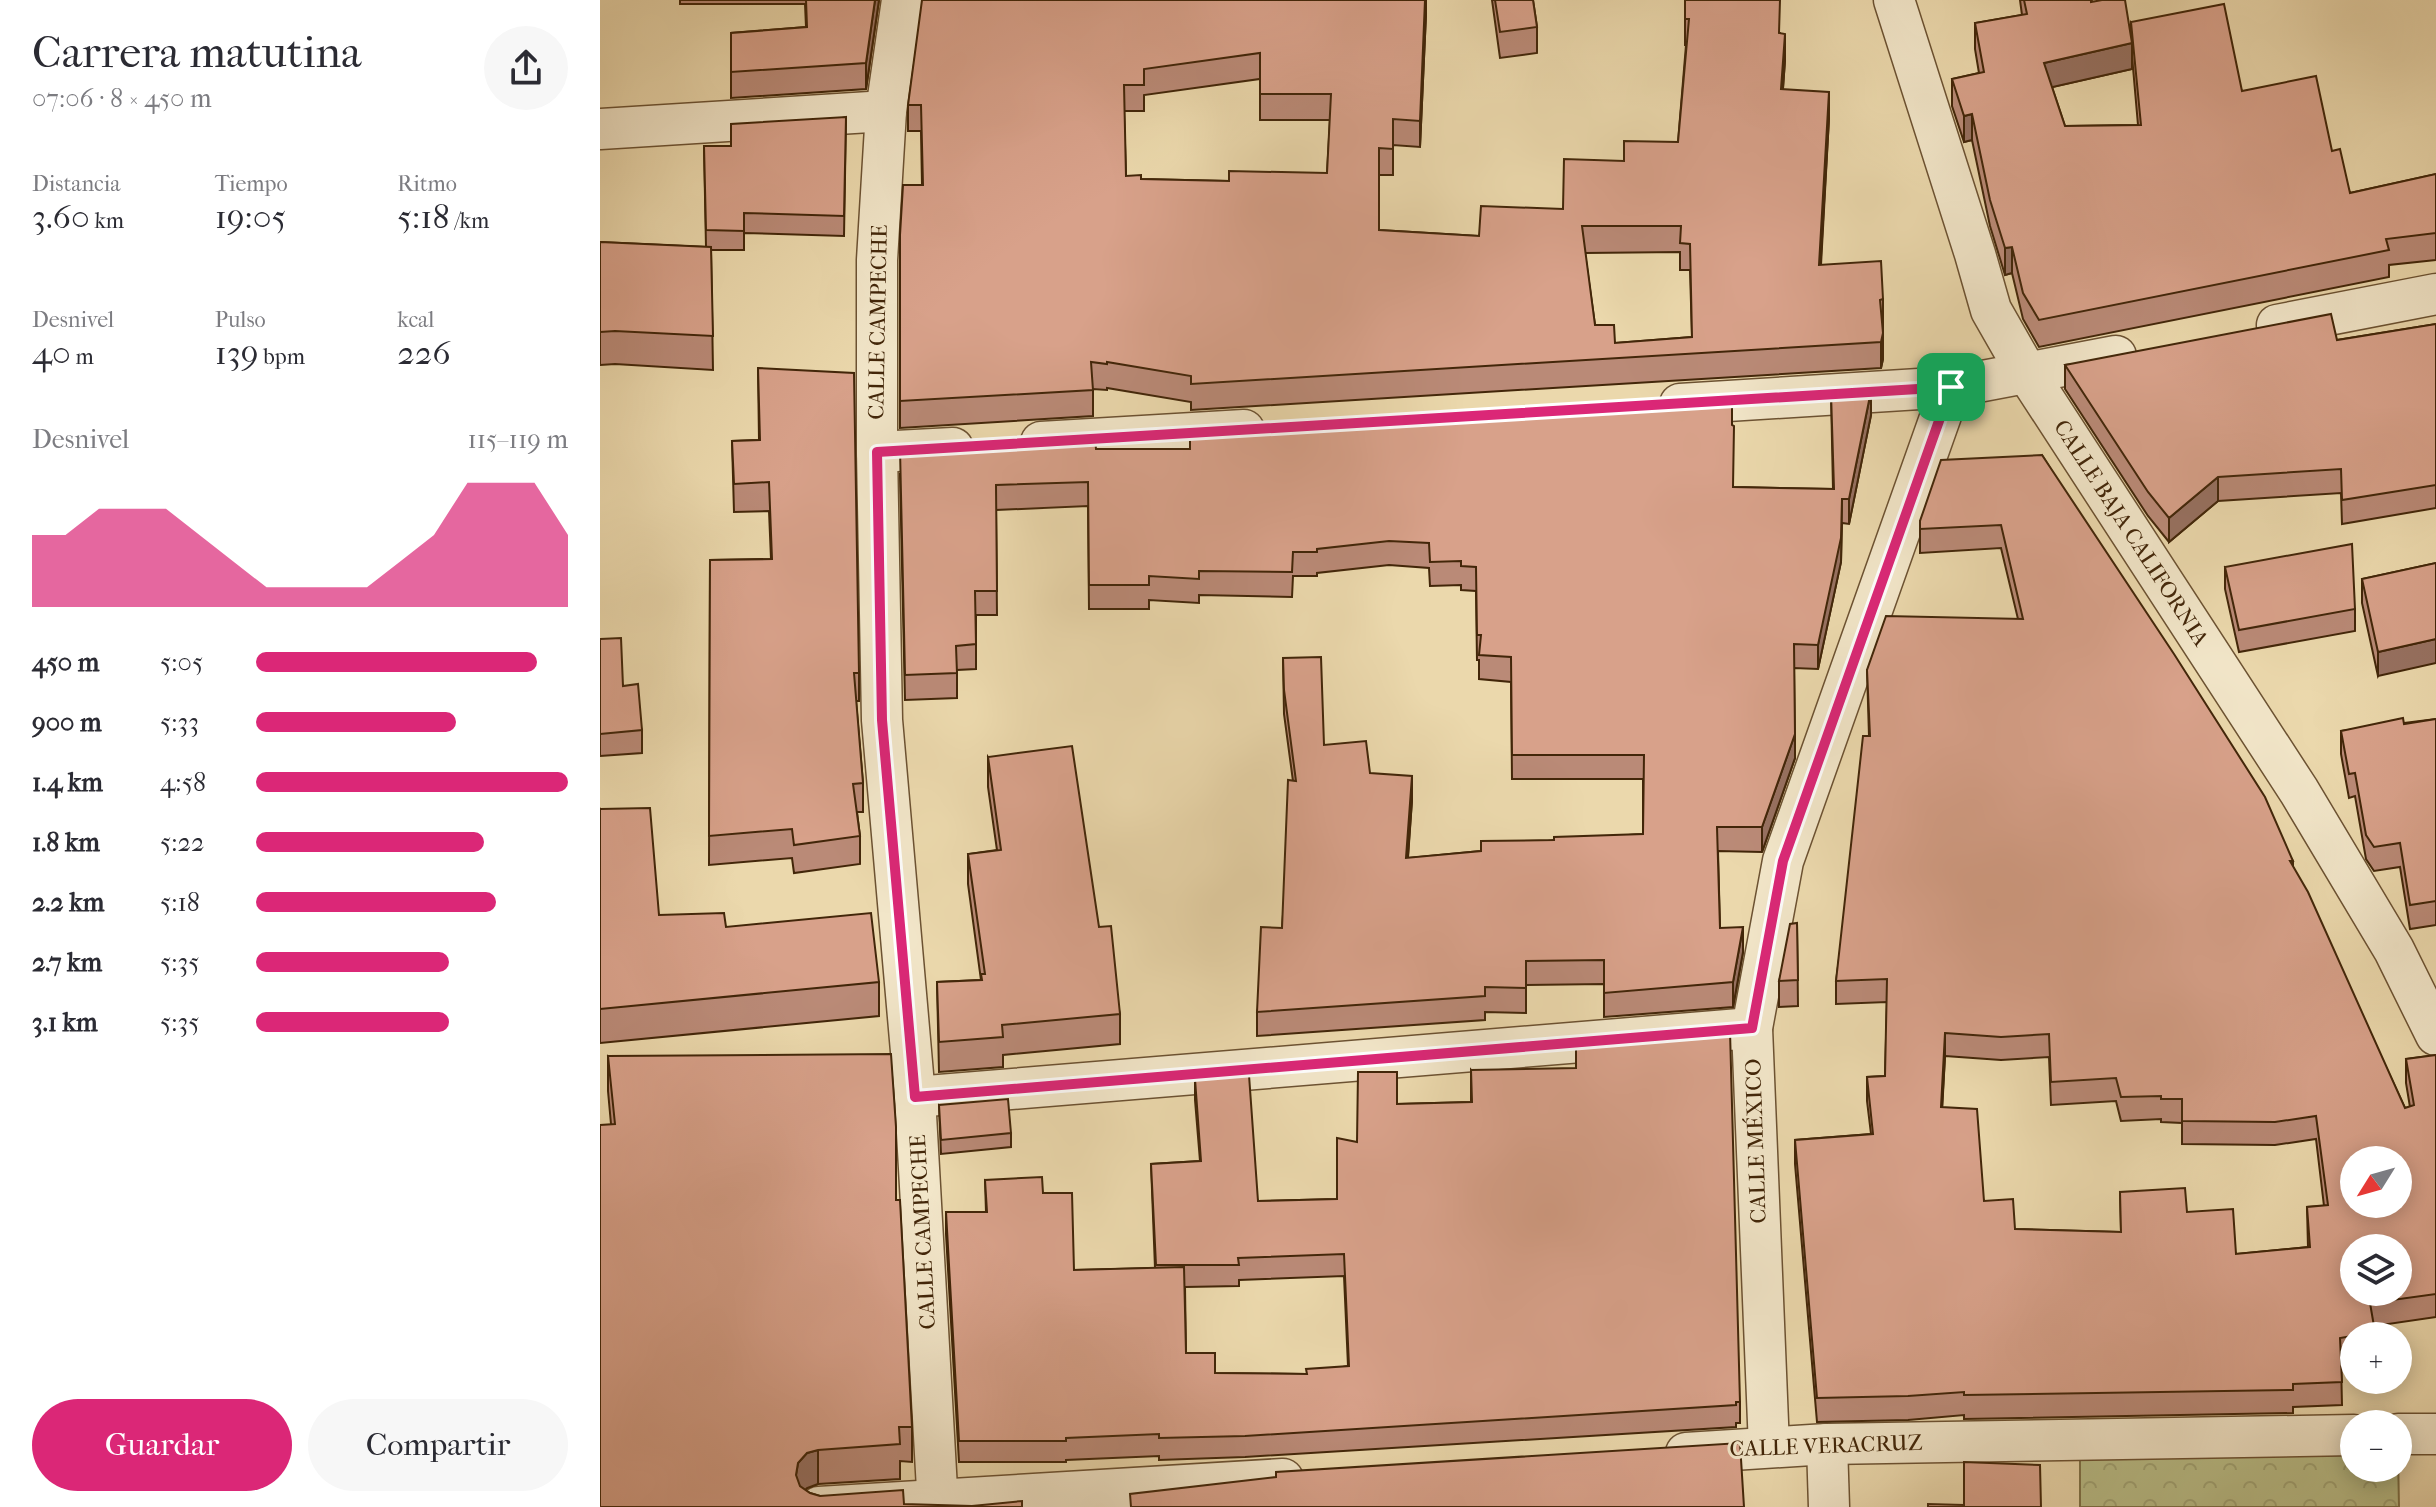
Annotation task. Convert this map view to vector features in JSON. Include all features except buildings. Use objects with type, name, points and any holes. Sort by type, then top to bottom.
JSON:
[{"type":"street","name":"CALLE CAMPECHE","points":[[902,0],[886,111],[877,260],[882,720],[915,1097],[938,1504]]},
{"type":"street","name":"CALLE BAJA CALIFORNIA","points":[[1894,0],[1991,310],[2027,373],[2299,791],[2394,950],[2436,1035]]},
{"type":"street","points":[[600,129],[886,111]]},
{"type":"street","points":[[2239,332],[2436,294]]},
{"type":"street","points":[[1651,406],[1951,387],[2148,349]]},
{"type":"street","name":"CALLE MÉXICO","points":[[1769,1447],[1752,1028],[1783,861],[1951,387]]},
{"type":"street","points":[[877,452],[1272,428]]},
{"type":"street","points":[[915,1097],[1752,1028]]},
{"type":"street","points":[[2412,1434],[2436,1434]]},
{"type":"street","name":"CALLE VERACRUZ","points":[[1643,1455],[1827,1444],[2340,1435]]},
{"type":"street","points":[[1827,1444],[1829,1507]]},
{"type":"street","points":[[819,1507],[938,1504],[1314,1477]]},
{"type":"green space","points":[[2340,1454],[2340,1482],[2399,1482],[2399,1507],[2080,1507],[2080,1455]]},
{"type":"route","points":[[1951,387],[1783,861],[1752,1028],[915,1097],[882,720],[877,452],[1951,387]]}]
